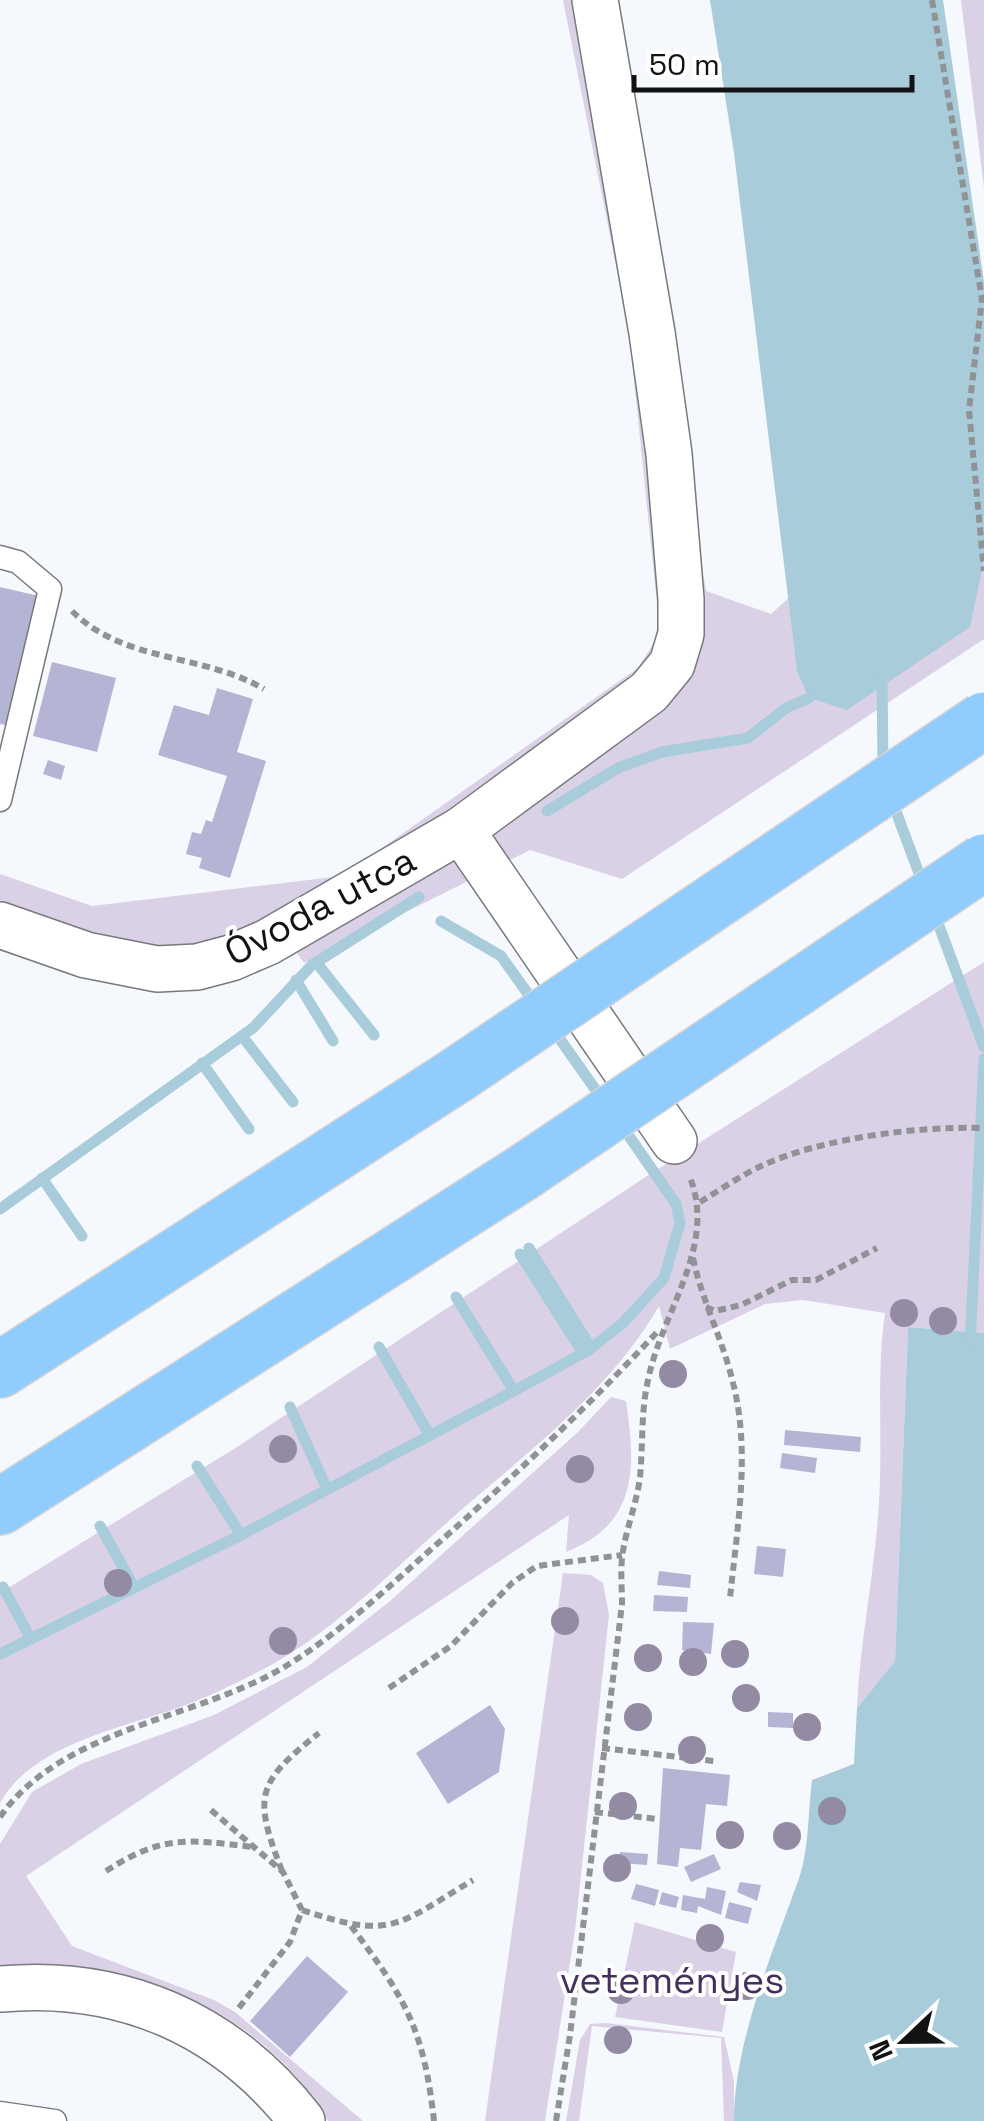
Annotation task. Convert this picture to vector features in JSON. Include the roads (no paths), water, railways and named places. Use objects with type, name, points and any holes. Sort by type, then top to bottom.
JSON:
[{"type":"highway","points":[[0,1370],[457,1075],[984,720]]},
{"type":"highway","points":[[0,1507],[524,1172],[984,862]]},
{"type":"street","name":"Óvoda utca","points":[[0,926],[86,955],[156,969],[196,966],[268,942],[461,830],[650,692],[672,664],[682,634],[669,454],[595,0]]},
{"type":"street","points":[[461,830],[674,1141]]},
{"type":"street","points":[[0,1990],[88,1990],[168,2011],[244,2057],[302,2121]]},
{"type":"lane","points":[[0,556],[18,562],[50,589],[0,800]]},
{"type":"lane","points":[[0,2114],[55,2121]]},
{"type":"water","points":[[710,0],[943,0],[984,282],[984,560],[970,627],[847,710],[809,698],[797,671],[734,153]]},
{"type":"water","points":[[908,1327],[984,1333],[984,2121],[734,2121],[747,2030],[802,1870],[812,1780],[854,1764],[857,1708],[895,1661]]},
{"type":"waterway","points":[[882,675],[883,766]]},
{"type":"waterway","points":[[547,811],[618,768],[662,752],[748,738],[786,708],[809,698]]},
{"type":"waterway","points":[[891,798],[923,884]]},
{"type":"waterway","points":[[0,1209],[253,1028],[312,965],[419,897]]},
{"type":"waterway","points":[[935,915],[984,1047]]},
{"type":"waterway","points":[[441,921],[501,956],[536,1005]]},
{"type":"waterway","points":[[316,962],[374,1035]]},
{"type":"waterway","points":[[296,980],[333,1041]]},
{"type":"waterway","points":[[552,1028],[605,1103]]},
{"type":"waterway","points":[[242,1036],[293,1102]]},
{"type":"waterway","points":[[970,1346],[984,1059]]},
{"type":"waterway","points":[[202,1063],[249,1129]]},
{"type":"waterway","points":[[0,1654],[241,1535],[514,1391],[589,1350],[623,1323],[664,1278],[680,1223],[676,1204],[622,1126]]},
{"type":"waterway","points":[[42,1178],[82,1236]]},
{"type":"waterway","points":[[529,1248],[591,1348]]},
{"type":"waterway","points":[[520,1254],[583,1353]]},
{"type":"waterway","points":[[456,1297],[514,1391]]},
{"type":"waterway","points":[[379,1347],[429,1434]]},
{"type":"waterway","points":[[290,1407],[327,1489]]},
{"type":"waterway","points":[[197,1466],[241,1535]]},
{"type":"waterway","points":[[100,1526],[133,1585]]},
{"type":"waterway","points":[[3,1587],[31,1639]]},
{"type":"park label","name":"veteményes","points":[[672,1980]]}]
